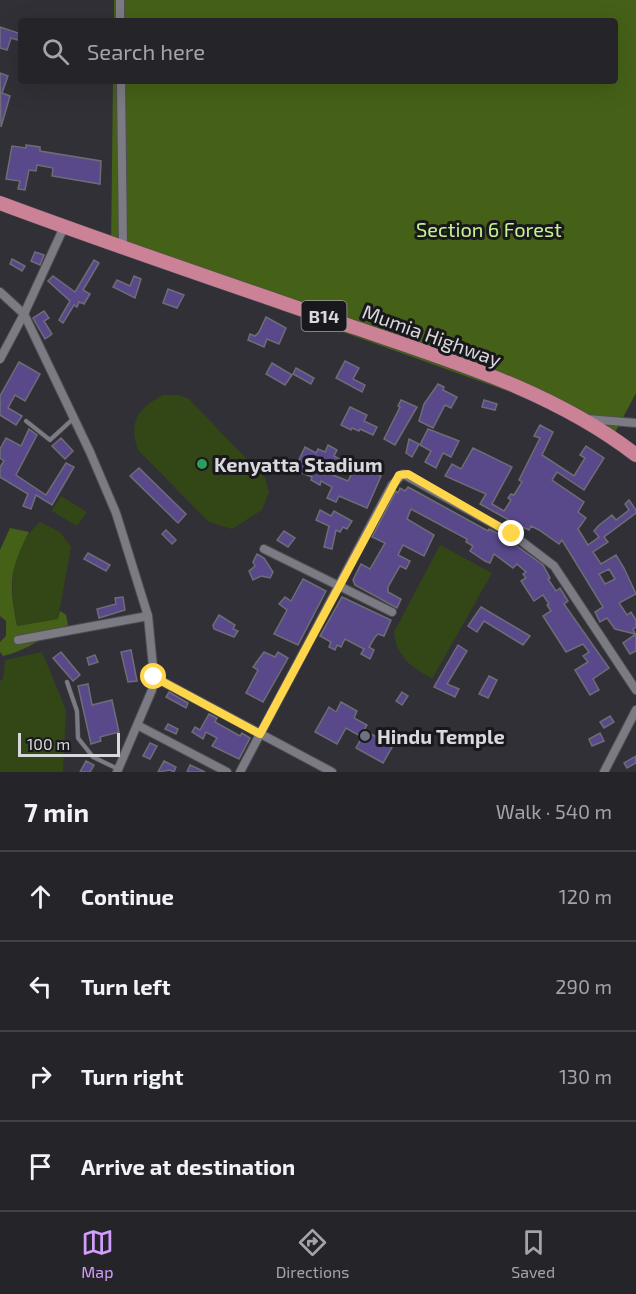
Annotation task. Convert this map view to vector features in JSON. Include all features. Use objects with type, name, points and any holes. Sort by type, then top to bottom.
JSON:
[{"type":"highway","name":"Mumia Highway","points":[[0,203],[423,351],[539,396],[587,420],[636,454]]},
{"type":"street","points":[[120,0],[120,18]]},
{"type":"street","points":[[121,84],[123,247]]},
{"type":"street","points":[[0,359],[24,314],[64,227]]},
{"type":"street","points":[[0,292],[24,314],[74,418],[116,513],[148,616],[154,677],[152,690],[120,771]]},
{"type":"street","points":[[587,420],[636,423]]},
{"type":"street","points":[[240,772],[399,475],[408,474],[512,534],[554,566],[636,690]]},
{"type":"street","points":[[264,549],[338,588],[392,612]]},
{"type":"street","points":[[18,640],[148,616]]},
{"type":"street","points":[[154,677],[332,772]]},
{"type":"street","points":[[604,772],[636,710]]},
{"type":"street","points":[[139,726],[227,772]]},
{"type":"lane","points":[[26,421],[50,440],[74,418]]},
{"type":"lane","points":[[67,682],[77,711],[78,738],[93,757],[120,771]]},
{"type":"green space","name":"Section 6 Forest","points":[[114,0],[636,0],[636,393],[609,444],[541,403],[111,249],[113,84],[618,84],[618,18],[114,18]]},
{"type":"green space","name":"Kenyatta Stadium","points":[[163,395],[179,395],[189,399],[265,478],[269,492],[262,510],[232,529],[209,522],[138,450],[134,431],[137,417],[147,405]]},
{"type":"green space","points":[[61,496],[87,512],[77,526],[52,511]]},
{"type":"green space","points":[[40,522],[60,532],[71,547],[58,619],[17,626],[12,583],[16,558],[29,533]]},
{"type":"green space","points":[[10,528],[29,532],[12,577],[17,626],[58,619],[60,611],[66,615],[68,625],[28,647],[3,656],[0,652],[0,642],[6,636],[6,621],[0,616],[0,550]]},
{"type":"green space","points":[[440,545],[492,573],[432,679],[406,660],[398,648],[394,632]]},
{"type":"green space","points":[[42,652],[66,710],[63,772],[0,772],[0,681],[3,679],[5,660]]},
{"type":"building","points":[[0,27],[18,33],[18,40],[11,38],[7,50],[0,48]]},
{"type":"building","points":[[0,73],[8,76],[2,93],[10,96],[1,127]]},
{"type":"building","points":[[26,145],[40,147],[40,151],[101,161],[100,184],[52,176],[53,168],[37,165],[36,171],[29,170],[25,190],[18,189],[20,181],[6,179],[12,146],[26,148]]},
{"type":"building","points":[[35,252],[44,255],[40,265],[31,261]]},
{"type":"building","points":[[12,259],[25,266],[22,271],[10,264]]},
{"type":"building","points":[[94,260],[99,263],[83,290],[90,294],[84,304],[79,302],[77,307],[74,305],[63,323],[59,320],[70,301],[48,281],[53,276],[75,292]]},
{"type":"building","points":[[134,276],[141,279],[135,298],[113,287],[117,280],[130,286]]},
{"type":"building","points":[[168,289],[184,295],[177,308],[163,303]]},
{"type":"building","points":[[44,311],[49,318],[44,321],[52,334],[45,339],[33,318]]},
{"type":"building","points":[[266,317],[286,328],[279,344],[267,339],[264,347],[248,340],[250,334],[255,336],[259,332]]},
{"type":"building","points":[[345,361],[359,368],[353,379],[365,385],[362,392],[336,378]]},
{"type":"building","points":[[19,362],[40,374],[25,401],[15,395],[8,408],[22,416],[16,425],[0,415],[0,396]]},
{"type":"building","points":[[272,363],[292,375],[285,385],[266,374]]},
{"type":"building","points":[[296,368],[314,378],[311,384],[293,374]]},
{"type":"building","points":[[438,384],[444,387],[443,390],[457,397],[451,408],[445,405],[433,428],[419,421],[424,404]]},
{"type":"building","points":[[401,400],[417,407],[395,445],[384,439],[400,407],[398,406]]},
{"type":"building","points":[[484,400],[497,404],[495,410],[482,407]]},
{"type":"building","points":[[350,407],[367,415],[364,421],[377,427],[373,435],[360,429],[359,431],[352,428],[351,430],[341,425]]},
{"type":"building","points":[[540,425],[553,432],[542,455],[574,476],[585,458],[580,455],[586,446],[604,458],[584,490],[557,472],[552,480],[584,502],[578,512],[586,518],[578,529],[588,545],[599,537],[594,531],[598,526],[612,515],[616,520],[629,510],[625,504],[629,500],[636,510],[636,513],[604,537],[608,542],[593,552],[601,564],[616,555],[624,568],[636,594],[619,603],[627,615],[631,612],[636,620],[636,627],[633,629],[635,634],[615,629],[607,618],[600,622],[595,612],[603,607],[562,540],[559,544],[531,526],[529,530],[516,524],[480,504],[486,494],[445,476],[452,464],[461,469],[473,448],[512,467],[492,504],[504,511],[511,500],[508,498],[511,494],[514,495],[522,482],[519,480],[540,438],[534,436]],"holes":[[[609,569],[615,579],[605,584],[599,574]]]},
{"type":"building","points":[[29,429],[37,435],[16,475],[46,495],[66,463],[74,467],[52,505],[36,495],[31,509],[23,506],[28,494],[0,477],[0,467],[4,461],[0,458],[0,449],[6,438],[21,446]]},
{"type":"building","points":[[428,429],[459,441],[451,457],[443,453],[436,468],[425,462],[431,451],[420,445]]},
{"type":"building","points":[[61,438],[73,451],[65,459],[52,446]]},
{"type":"building","points":[[409,439],[419,444],[412,457],[406,453]]},
{"type":"building","points":[[328,445],[337,450],[334,456],[341,460],[333,475],[348,481],[355,467],[381,476],[367,508],[339,496],[336,502],[327,498],[332,487],[321,481],[320,485],[311,480],[312,477],[289,468],[292,461],[297,464],[305,447],[316,453],[318,449],[325,452]]},
{"type":"building","points":[[139,468],[186,514],[178,523],[130,476]]},
{"type":"building","points":[[408,487],[488,531],[489,529],[503,536],[543,565],[556,591],[560,588],[568,601],[564,604],[609,668],[593,679],[599,690],[590,695],[575,670],[588,662],[583,656],[589,652],[583,644],[566,652],[543,616],[551,611],[547,605],[549,604],[543,595],[534,601],[521,581],[526,578],[523,574],[526,572],[517,564],[513,568],[494,554],[490,563],[485,561],[470,551],[473,546],[466,542],[467,539],[411,509],[407,519],[434,535],[424,556],[403,545],[398,555],[410,561],[406,569],[400,566],[388,587],[388,592],[401,599],[397,608],[355,585],[353,580],[361,564],[370,569],[385,543],[372,537],[396,491],[398,493],[400,488],[405,491]]},
{"type":"building","points":[[320,510],[331,516],[334,511],[352,521],[347,529],[343,527],[340,532],[336,530],[332,549],[324,547],[329,526],[316,520]]},
{"type":"building","points":[[166,530],[176,540],[172,544],[162,534]]},
{"type":"building","points":[[284,531],[295,538],[288,547],[277,540]]},
{"type":"building","points":[[88,553],[110,565],[106,571],[84,559]]},
{"type":"building","points":[[257,554],[264,558],[273,572],[270,578],[261,576],[253,580],[249,571],[255,566],[253,562]]},
{"type":"building","points":[[303,579],[326,591],[298,645],[274,634],[287,610],[279,604],[285,597],[291,601]]},
{"type":"building","points":[[123,597],[125,610],[99,618],[97,609],[116,604],[115,598]]},
{"type":"building","points":[[342,597],[391,620],[384,636],[378,634],[369,647],[374,650],[370,659],[361,654],[364,649],[345,639],[341,647],[337,645],[335,650],[329,647],[331,642],[320,636]]},
{"type":"building","points":[[481,607],[530,636],[523,645],[484,621],[477,632],[468,626]]},
{"type":"building","points":[[219,615],[235,625],[233,629],[238,631],[234,637],[214,629],[213,625]]},
{"type":"building","points":[[636,634],[636,651],[630,654],[623,643]]},
{"type":"building","points":[[458,645],[467,651],[447,684],[459,689],[455,697],[434,687]]},
{"type":"building","points":[[131,650],[137,681],[128,682],[121,652]]},
{"type":"building","points":[[61,652],[80,675],[73,681],[53,658]]},
{"type":"building","points":[[264,652],[275,657],[278,652],[288,658],[263,702],[246,693],[258,670],[253,667]]},
{"type":"building","points":[[95,655],[98,662],[89,665],[87,658]]},
{"type":"building","points":[[489,676],[497,680],[488,698],[479,694]]},
{"type":"building","points":[[88,684],[92,705],[112,700],[119,732],[100,737],[101,741],[91,744],[78,686]]},
{"type":"building","points":[[169,692],[188,703],[186,708],[166,697]]},
{"type":"building","points":[[402,692],[408,696],[402,705],[396,701]]},
{"type":"building","points":[[341,702],[357,711],[354,718],[367,725],[364,730],[380,739],[382,735],[395,742],[383,763],[356,748],[362,737],[346,728],[337,744],[315,732],[329,707],[336,712]]},
{"type":"building","points":[[209,714],[217,718],[215,722],[240,736],[242,733],[250,738],[239,759],[212,746],[217,738],[206,732],[203,739],[192,732],[195,727],[200,730]]},
{"type":"building","points":[[610,716],[614,722],[604,728],[600,722]]},
{"type":"building","points":[[168,724],[178,729],[176,734],[165,729]]},
{"type":"building","points":[[600,733],[604,741],[592,746],[589,739]]},
{"type":"building","points":[[150,743],[157,746],[150,759],[143,756]]},
{"type":"building","points":[[636,756],[636,763],[627,768],[624,763]]},
{"type":"building","points":[[86,761],[94,765],[90,772],[80,772]]},
{"type":"building","points":[[164,761],[176,767],[174,772],[170,770],[158,772]]},
{"type":"building","points":[[190,765],[205,772],[187,772]]},
{"type":"place","name":"Kenyatta Stadium","points":[[202,464]]},
{"type":"place","name":"Hindu Temple","points":[[365,736]]},
{"type":"route","points":[[154,677],[260,734],[392,484],[399,475],[408,474],[512,534]]}]
